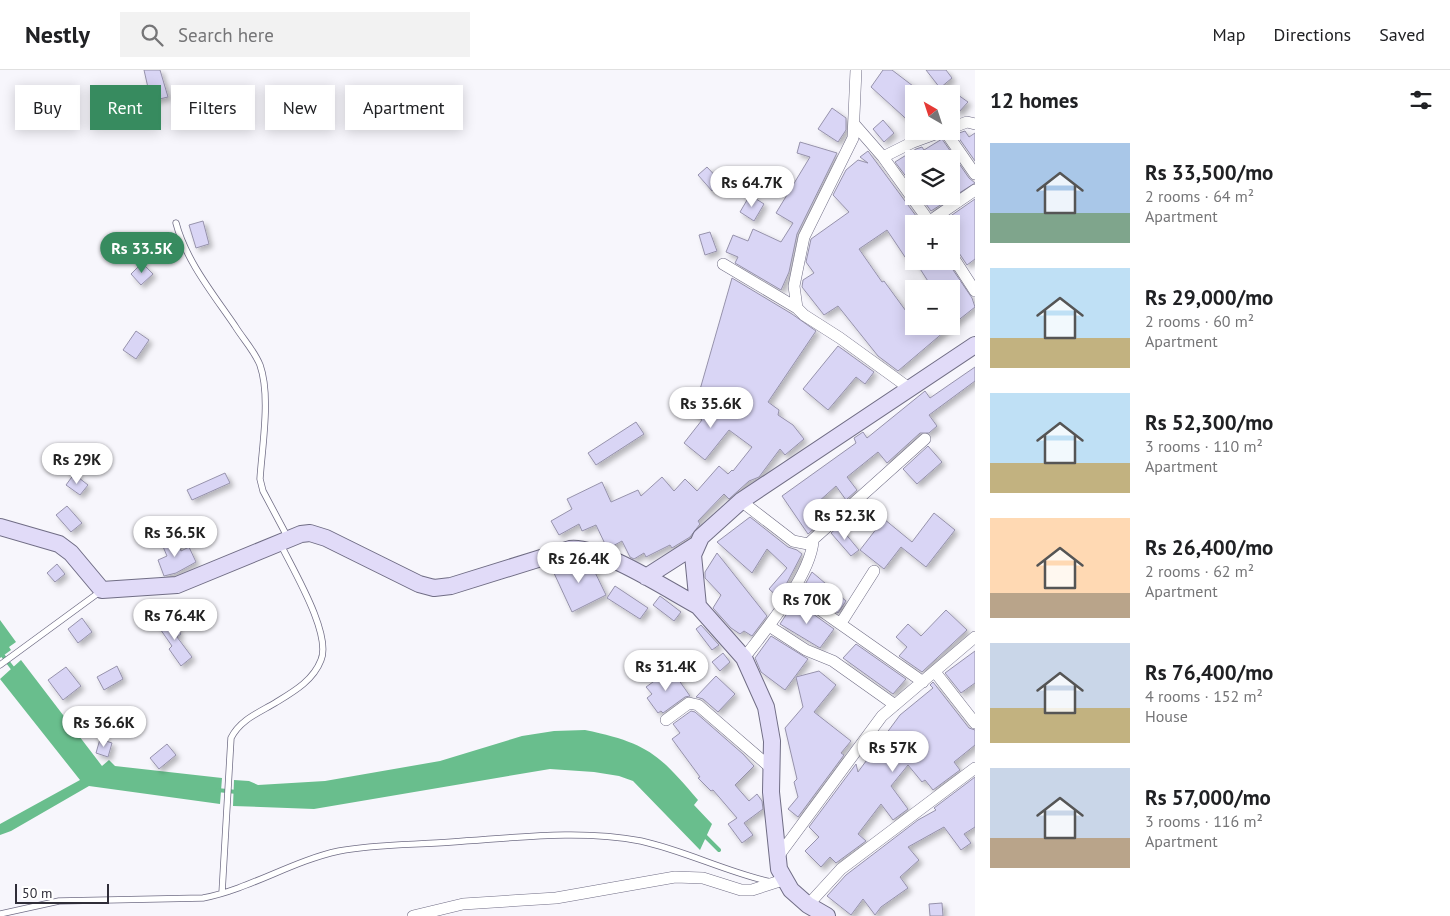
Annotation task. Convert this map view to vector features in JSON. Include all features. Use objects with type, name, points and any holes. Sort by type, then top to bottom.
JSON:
[{"type":"street","points":[[797,308],[794,286],[804,237],[853,138],[856,70]]},
{"type":"street","points":[[960,124],[966,122],[975,124]]},
{"type":"street","points":[[855,125],[884,157],[925,215]]},
{"type":"street","points":[[884,157],[918,140]]},
{"type":"street","points":[[950,140],[975,174]]},
{"type":"street","points":[[942,215],[975,190]]},
{"type":"street","points":[[724,264],[797,308],[804,315],[840,338],[909,388]]},
{"type":"street","points":[[960,268],[975,290]]},
{"type":"street","points":[[646,577],[696,545],[709,529],[741,501],[975,345]]},
{"type":"street","points":[[741,501],[793,541],[802,544],[813,541],[925,439]]},
{"type":"street","points":[[0,527],[59,544],[71,553],[102,590],[177,585],[283,539],[301,534],[318,535],[419,584],[434,588],[451,586],[577,548],[591,551],[646,577],[698,606],[744,658],[766,707],[772,741],[771,768],[779,881],[808,905],[827,916]]},
{"type":"street","points":[[744,658],[769,626],[792,590],[812,552],[813,541]]},
{"type":"street","points":[[696,545],[692,564],[698,606]]},
{"type":"street","points":[[841,624],[874,571]]},
{"type":"street","points":[[792,590],[923,682]]},
{"type":"street","points":[[769,626],[806,650],[833,661],[895,706]]},
{"type":"street","points":[[777,858],[855,755],[870,731],[895,706],[975,638]]},
{"type":"street","points":[[935,672],[975,723]]},
{"type":"street","points":[[666,720],[689,703],[698,705],[771,768]]},
{"type":"street","points":[[808,905],[841,869],[975,768]]},
{"type":"street","points":[[413,916],[450,906],[556,898],[675,876],[703,878],[742,890],[779,881]]},
{"type":"lane","points":[[176,224],[192,261],[252,350],[260,366],[264,398],[260,479],[263,491],[318,624],[324,647],[322,658],[307,681],[243,722],[235,730],[229,746],[222,894]]},
{"type":"lane","points":[[0,665],[102,590]]},
{"type":"lane","points":[[0,914],[60,901],[194,898],[222,894],[299,863],[350,849],[599,835],[667,848],[690,854],[735,873],[779,881]]},
{"type":"shaded area","points":[[0,620],[16,642],[9,647],[11,650],[0,658]]},
{"type":"shaded area","points":[[21,660],[102,766],[109,760],[115,766],[222,778],[220,804],[89,786],[11,831],[0,835],[0,824],[80,780],[0,679]]},
{"type":"shaded area","points":[[585,730],[637,745],[650,752],[672,771],[698,800],[694,805],[712,824],[700,850],[633,781],[619,776],[594,772],[550,769],[314,809],[233,806],[234,780],[249,781],[258,785],[325,781],[440,761],[522,736],[554,731]]},
{"type":"building","points":[[144,70],[160,70],[168,97],[161,99],[161,85],[147,85]]},
{"type":"building","points":[[883,70],[892,70],[912,85],[905,85],[905,118],[871,87]]},
{"type":"building","points":[[926,70],[946,70],[952,78],[944,85],[938,85]]},
{"type":"building","points":[[960,96],[968,102],[960,111]]},
{"type":"building","points":[[832,108],[846,118],[846,130],[838,142],[818,129]]},
{"type":"building","points":[[883,120],[894,133],[884,142],[873,129]]},
{"type":"building","points":[[965,131],[969,137],[975,133],[975,161],[960,140],[960,133]]},
{"type":"building","points":[[943,140],[950,150],[924,150]]},
{"type":"building","points":[[800,142],[837,153],[797,234],[789,272],[781,290],[735,263],[738,257],[726,252],[733,235],[748,241],[753,229],[781,242],[793,223],[776,213],[810,157],[797,153]]},
{"type":"building","points":[[922,147],[924,150],[914,150],[916,149]]},
{"type":"building","points":[[868,151],[905,201],[905,205],[908,205],[915,215],[905,215],[905,257],[887,230],[859,249],[882,282],[884,281],[905,310],[905,335],[940,335],[898,371],[878,356],[838,306],[824,315],[802,287],[803,280],[814,273],[806,262],[811,239],[849,212],[833,195],[846,170],[858,160],[868,163],[860,157]]},
{"type":"building","points":[[905,156],[905,175],[895,162]]},
{"type":"building","points":[[960,165],[969,178],[975,183],[960,193]]},
{"type":"building","points":[[707,167],[721,182],[712,191],[698,175]]},
{"type":"building","points":[[750,195],[764,204],[754,221],[740,212]]},
{"type":"building","points":[[975,199],[975,259],[967,265],[960,254],[960,215],[952,215]]},
{"type":"building","points":[[927,205],[940,205],[931,211]]},
{"type":"building","points":[[203,221],[209,244],[196,248],[189,225]]},
{"type":"building","points":[[710,232],[717,251],[705,255],[699,235]]},
{"type":"building","points":[[142,263],[153,274],[141,285],[131,274]]},
{"type":"building","points":[[921,270],[953,270],[960,280],[927,280]]},
{"type":"building","points":[[732,278],[792,314],[816,331],[768,402],[779,410],[778,415],[793,425],[804,439],[785,455],[780,449],[759,477],[749,481],[729,499],[724,494],[698,521],[700,524],[690,537],[672,548],[670,545],[646,557],[644,553],[634,559],[630,557],[622,541],[609,548],[606,546],[596,525],[582,531],[579,524],[559,535],[551,521],[572,509],[567,499],[602,482],[611,502],[638,490],[641,496],[662,477],[674,491],[685,479],[697,491],[719,466],[728,474],[733,471],[752,447],[729,430],[705,460],[684,443],[702,420],[687,408],[699,393]]},
{"type":"building","points":[[960,280],[972,298],[975,307],[960,319]]},
{"type":"building","points":[[136,331],[149,340],[136,359],[123,350]]},
{"type":"building","points":[[838,346],[874,372],[865,384],[856,377],[828,410],[803,389]]},
{"type":"building","points":[[975,367],[975,381],[929,415],[937,426],[929,433],[920,433],[887,463],[878,452],[847,477],[857,490],[846,500],[836,486],[817,503],[822,510],[813,517],[818,525],[808,534],[782,496],[856,443],[854,438],[863,432],[867,438],[925,391],[930,398]]},
{"type":"building","points":[[636,422],[644,434],[596,465],[588,453]]},
{"type":"building","points":[[928,446],[942,462],[917,484],[903,469]]},
{"type":"building","points":[[225,473],[230,483],[192,500],[187,490]]},
{"type":"building","points":[[74,474],[88,485],[80,495],[66,485]]},
{"type":"building","points":[[67,506],[82,523],[71,532],[56,515]]},
{"type":"building","points":[[934,513],[955,530],[926,567],[901,547],[884,569],[860,550],[884,519],[912,542]]},
{"type":"building","points":[[750,517],[788,547],[802,554],[779,598],[769,589],[787,568],[767,549],[752,573],[717,542]]},
{"type":"building","points":[[839,526],[859,550],[851,556],[831,533]]},
{"type":"building","points":[[175,536],[181,551],[189,547],[196,562],[176,573],[164,576],[158,560],[167,556],[161,542]]},
{"type":"building","points":[[717,553],[767,616],[752,636],[744,631],[740,634],[731,628],[713,608],[721,595],[705,578],[705,572]]},
{"type":"building","points":[[578,559],[590,562],[606,595],[572,612],[553,571]]},
{"type":"building","points":[[57,564],[65,574],[55,582],[47,573]]},
{"type":"building","points":[[812,572],[846,601],[838,613],[803,588]]},
{"type":"building","points":[[615,586],[648,608],[640,619],[607,598]]},
{"type":"building","points":[[660,596],[681,612],[674,621],[653,605]]},
{"type":"building","points":[[795,601],[834,629],[820,648],[780,624]]},
{"type":"building","points":[[946,610],[967,630],[922,672],[899,656],[907,647],[896,637],[908,624],[921,636]]},
{"type":"building","points":[[169,617],[181,634],[177,637],[192,657],[181,666],[169,649],[172,646],[158,626]]},
{"type":"building","points":[[82,618],[92,632],[78,643],[68,629]]},
{"type":"building","points":[[701,625],[719,645],[712,650],[696,629]]},
{"type":"building","points":[[771,636],[808,659],[785,690],[761,672],[755,658]]},
{"type":"building","points":[[856,644],[906,679],[893,694],[843,658]]},
{"type":"building","points":[[975,651],[975,683],[961,693],[945,673]]},
{"type":"building","points":[[723,653],[730,662],[720,671],[712,662]]},
{"type":"building","points":[[117,666],[123,679],[104,690],[97,677]]},
{"type":"building","points":[[66,667],[81,686],[63,700],[48,680]]},
{"type":"building","points":[[671,669],[690,696],[685,697],[663,713],[661,711],[658,713],[647,698],[652,694],[646,687]]},
{"type":"building","points":[[819,671],[836,685],[814,712],[851,741],[841,753],[844,755],[798,817],[788,809],[798,797],[794,782],[797,779],[785,728],[803,707],[796,677]]},
{"type":"building","points":[[716,676],[735,694],[718,712],[703,699],[696,697]]},
{"type":"building","points":[[933,682],[969,728],[975,730],[975,745],[954,762],[960,770],[933,790],[925,780],[922,782],[908,765],[891,786],[908,809],[893,820],[881,804],[858,834],[866,841],[836,863],[830,857],[821,867],[805,851],[819,837],[809,827],[856,764],[858,772],[900,715],[933,688],[930,685]]},
{"type":"building","points":[[691,711],[695,712],[754,766],[735,785],[749,801],[757,794],[762,801],[763,809],[744,823],[753,835],[742,843],[728,824],[737,818],[713,790],[711,791],[698,778],[700,777],[672,739],[680,733],[673,724]]},
{"type":"building","points":[[100,739],[112,743],[108,757],[96,753]]},
{"type":"building","points":[[167,744],[176,755],[159,769],[150,758]]},
{"type":"building","points":[[975,777],[975,827],[964,834],[971,843],[961,850],[944,827],[908,847],[919,860],[900,877],[908,888],[881,907],[875,915],[863,899],[851,915],[827,896],[846,875],[918,820],[936,810],[934,808]]},
{"type":"building","points":[[942,903],[943,916],[930,916],[929,904]]},
{"type":"waterway","points":[[0,652],[14,670]]},
{"type":"waterway","points":[[217,790],[237,792]]},
{"type":"waterway","points":[[702,833],[719,850]]}]
